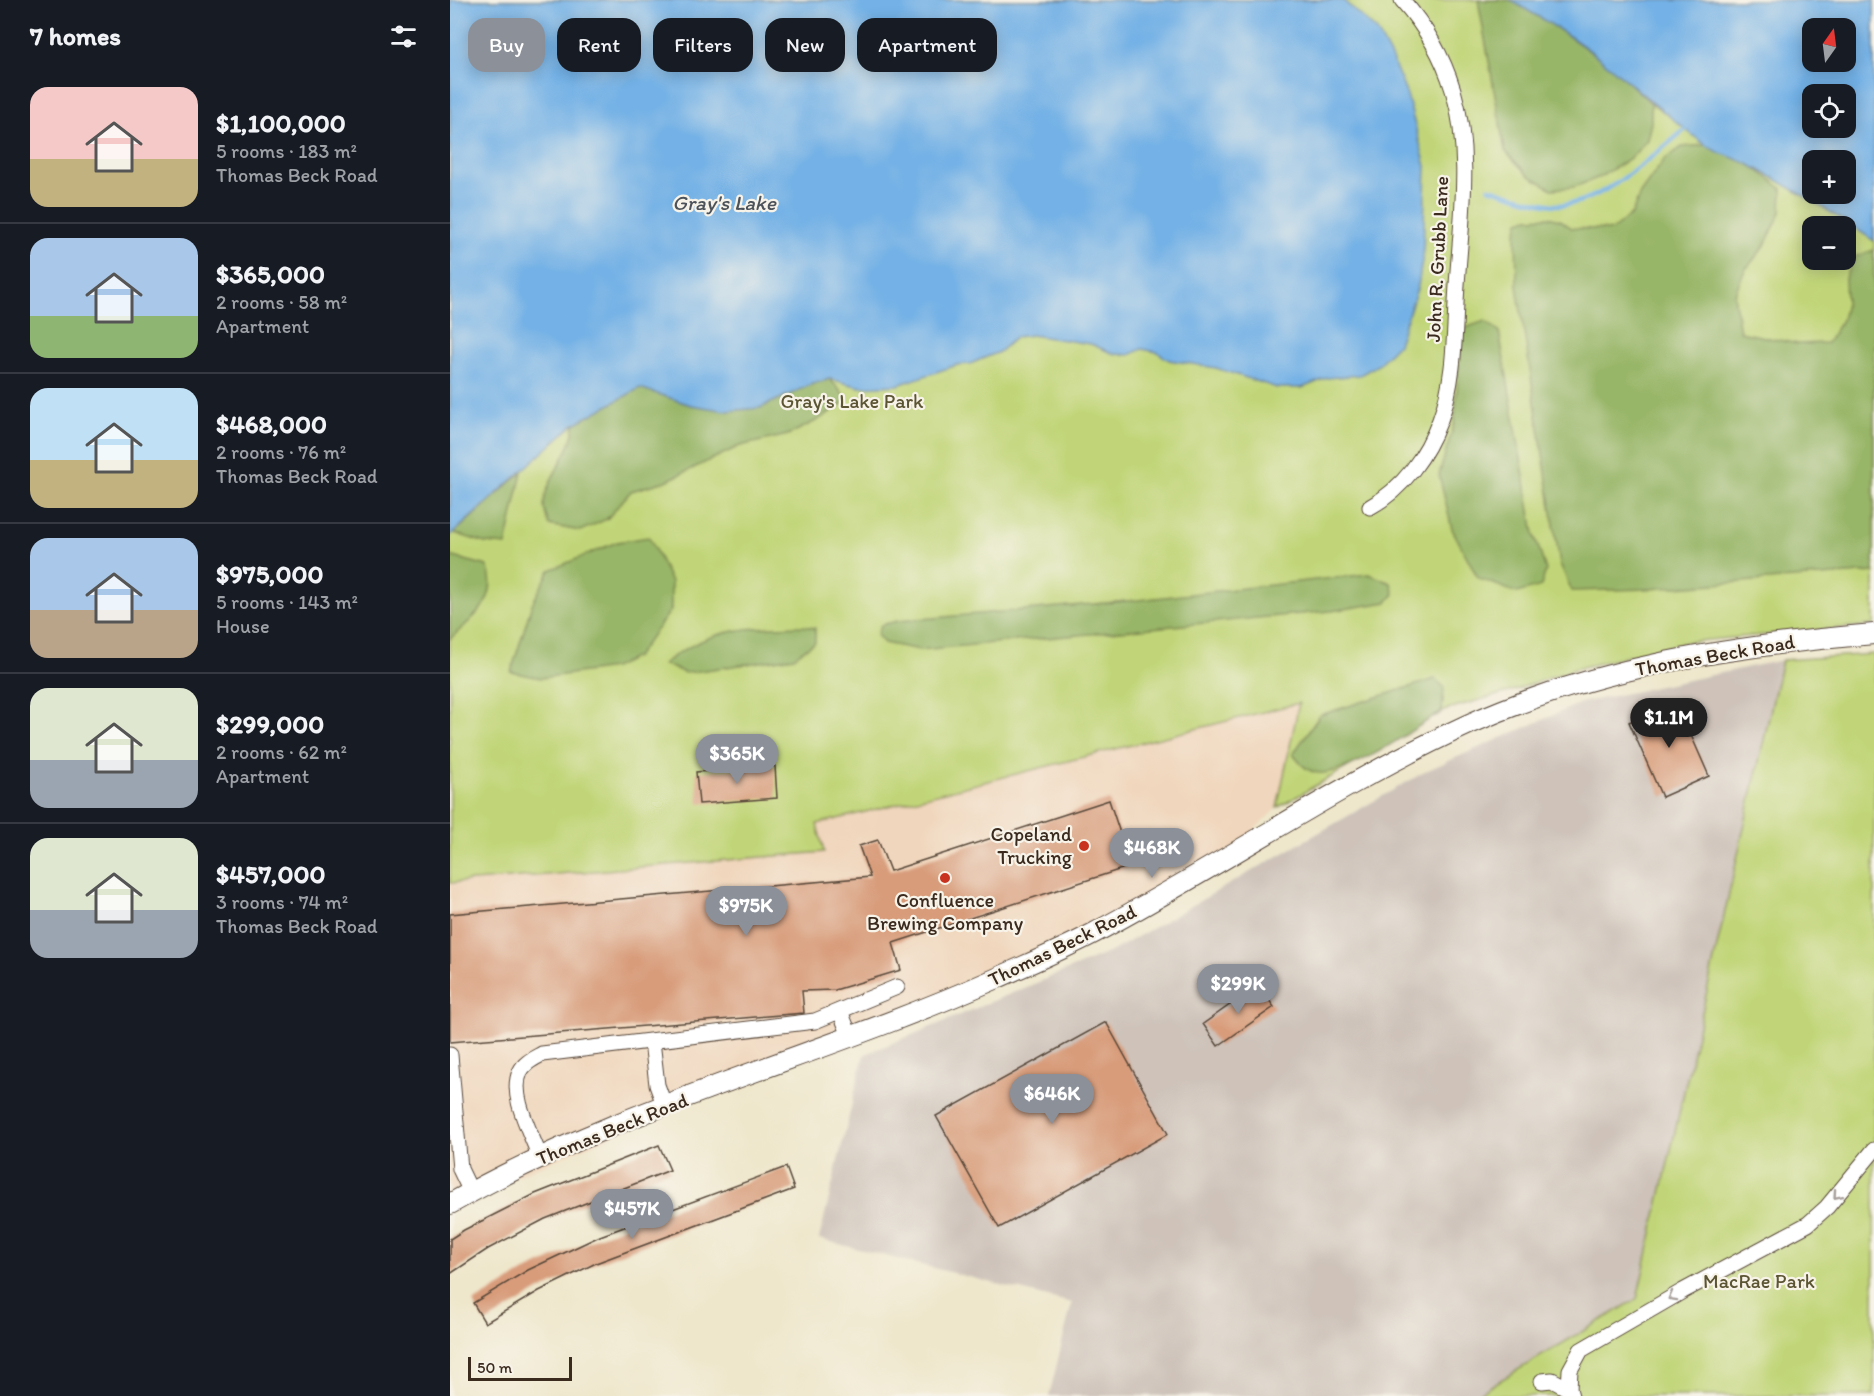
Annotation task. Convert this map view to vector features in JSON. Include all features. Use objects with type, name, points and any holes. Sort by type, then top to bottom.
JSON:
[{"type":"main road","name":"Thomas Beck Road","points":[[450,1204],[540,1158],[991,980],[1091,935],[1380,770],[1467,725],[1539,697],[1653,663],[1772,643],[1874,634]]},
{"type":"lane","name":"John R. Grubb Lane","points":[[1370,507],[1394,490],[1425,452],[1440,420],[1450,386],[1454,348],[1463,179],[1461,125],[1453,90],[1442,60],[1427,32],[1402,0]]},
{"type":"lane","points":[[540,1158],[520,1103],[517,1084],[520,1071],[528,1061],[542,1054],[814,1021],[897,987]]},
{"type":"lane","points":[[840,1011],[850,1036]]},
{"type":"lane","points":[[652,1041],[657,1085],[665,1107]]},
{"type":"lane","points":[[450,1055],[460,1169],[471,1192]]},
{"type":"lane","points":[[1570,1392],[1570,1370],[1581,1350],[1680,1292],[1808,1224],[1827,1207],[1874,1150]]},
{"type":"lane","points":[[1542,1382],[1552,1380],[1570,1392]]},
{"type":"shaded area","points":[[1782,660],[1637,1299],[1474,1396],[1049,1396],[1072,1303],[819,1239],[864,1055],[1113,951],[1428,770],[1581,703]]},
{"type":"shaded area","points":[[1300,703],[1277,808],[1221,861],[1091,935],[450,1204],[450,884],[823,852],[816,824]]},
{"type":"green space","name":"Gray's Lake Park","points":[[450,0],[1508,0],[1682,125],[1802,190],[1802,204],[1828,204],[1850,216],[1802,216],[1802,270],[1856,270],[1856,219],[1874,229],[1874,625],[1687,642],[1575,669],[1512,691],[1448,709],[1277,808],[1299,703],[817,824],[824,852],[450,883]]},
{"type":"green space","points":[[1478,0],[1510,0],[1551,24],[1608,64],[1651,103],[1651,123],[1647,140],[1632,157],[1600,177],[1574,187],[1552,189],[1528,175],[1505,151]]},
{"type":"green space","points":[[1705,145],[1749,164],[1782,188],[1781,212],[1764,247],[1745,270],[1734,295],[1740,332],[1798,344],[1827,343],[1842,320],[1846,303],[1845,278],[1849,270],[1856,270],[1856,256],[1874,250],[1874,572],[1649,589],[1572,591],[1560,564],[1517,286],[1516,233],[1519,221],[1548,217],[1560,220],[1572,228],[1612,230],[1632,214],[1640,193],[1664,160],[1682,147]]},
{"type":"green space","points":[[1485,321],[1499,331],[1534,534],[1546,570],[1541,586],[1517,593],[1478,578],[1452,529],[1439,475],[1454,424],[1462,329]]},
{"type":"green space","points":[[830,379],[848,400],[818,420],[788,435],[740,446],[666,481],[631,491],[607,519],[580,531],[549,525],[544,508],[546,495],[573,435],[574,424],[640,388],[691,405],[760,408],[812,384]]},
{"type":"green space","points":[[522,472],[506,545],[485,543],[454,533]]},
{"type":"green space","points":[[649,537],[671,582],[671,610],[636,657],[613,668],[541,678],[511,672],[532,604],[550,570],[617,542]]},
{"type":"green space","points":[[450,556],[487,566],[490,589],[487,599],[475,616],[450,639]]},
{"type":"green space","points":[[1369,574],[1391,583],[1394,594],[1387,602],[1331,611],[920,650],[884,643],[877,635],[881,625],[898,621],[1138,600]]},
{"type":"green space","points":[[803,626],[815,628],[815,642],[794,657],[685,673],[663,664],[680,652],[713,636],[746,629]]},
{"type":"green space","name":"MacRae Park","points":[[1874,654],[1874,1396],[1474,1396],[1637,1299],[1782,660]]},
{"type":"green space","points":[[1435,679],[1444,687],[1442,711],[1369,757],[1338,770],[1318,773],[1305,768],[1293,754],[1320,715]]},
{"type":"water","name":"Gray's Lake","points":[[450,0],[1343,0],[1377,31],[1392,59],[1407,95],[1426,166],[1423,255],[1418,286],[1398,344],[1378,365],[1360,375],[1327,378],[1302,388],[1277,388],[1216,368],[1169,360],[1157,352],[1142,349],[1129,355],[1114,354],[1091,344],[1031,335],[1016,337],[999,352],[970,364],[957,365],[898,385],[860,387],[830,379],[812,384],[760,408],[727,411],[691,405],[640,388],[574,424],[450,536]]},
{"type":"water","points":[[1510,0],[1874,0],[1874,241],[1856,229],[1856,216],[1836,216],[1817,204],[1856,204],[1856,150],[1802,150],[1802,195],[1744,162],[1709,147],[1598,57]]},
{"type":"building","points":[[1676,701],[1709,776],[1662,797],[1629,722]]},
{"type":"building","points":[[775,766],[777,798],[699,804],[696,772]]},
{"type":"building","points":[[1109,800],[1131,866],[893,943],[901,970],[835,990],[802,991],[804,1013],[450,1042],[450,914],[870,877],[859,846],[878,840],[890,871]]},
{"type":"building","points":[[1258,985],[1274,1007],[1218,1046],[1203,1024]]},
{"type":"building","points":[[1106,1022],[1168,1134],[999,1228],[936,1116]]},
{"type":"building","points":[[659,1145],[670,1170],[545,1219],[488,1249],[450,1274],[450,1239],[464,1230],[535,1194]]},
{"type":"building","points":[[786,1167],[794,1189],[596,1263],[539,1291],[485,1323],[473,1303],[528,1270],[600,1236]]},
{"type":"waterway","points":[[1489,188],[1540,203],[1557,205],[1574,203],[1592,197],[1610,187],[1646,162],[1691,125]]},
{"type":"place","name":"Copeland Trucking","points":[[1084,846]]},
{"type":"place","name":"Confluence Brewing Company","points":[[945,878]]}]
